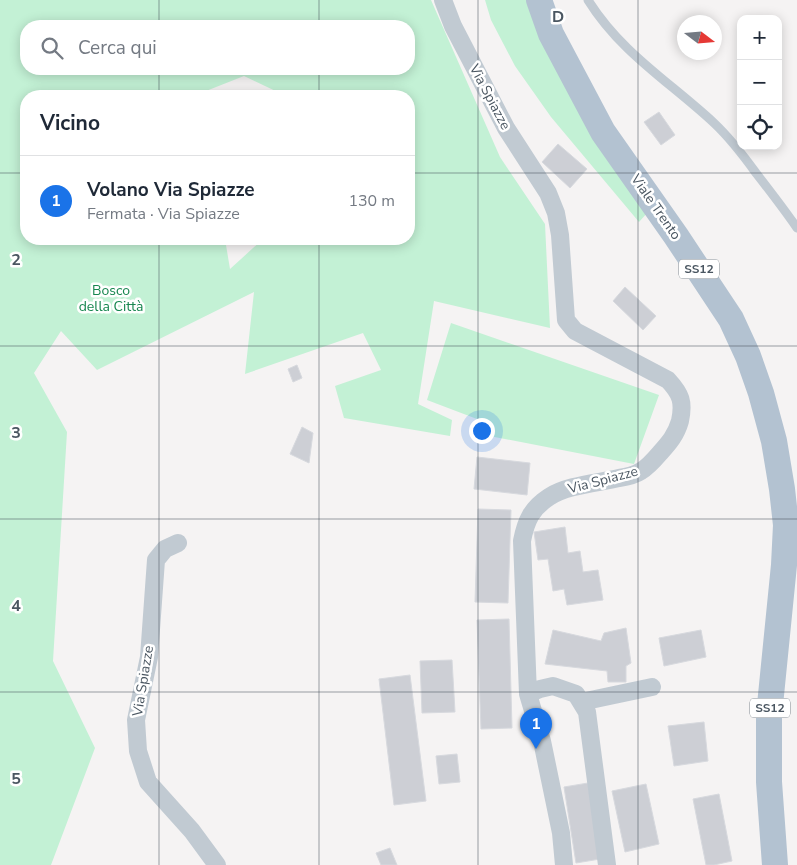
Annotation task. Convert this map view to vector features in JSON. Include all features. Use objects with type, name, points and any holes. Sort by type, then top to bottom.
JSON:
[{"type":"main road","name":"Viale Trento","points":[[538,0],[551,34],[603,132],[731,319],[748,356],[761,393],[774,441],[786,525],[784,565],[769,714],[769,782],[775,865]]},
{"type":"street","name":"Via Spiazze","points":[[443,0],[453,26],[480,79],[506,128],[548,193],[556,213],[560,235],[566,320],[575,331],[668,380],[677,389],[682,400],[677,431],[654,460],[639,472],[599,483],[565,489],[550,496],[535,508],[528,519],[522,540],[528,694],[542,740],[561,833],[564,865]]},
{"type":"street","name":"Via Spiazze","points":[[178,543],[165,549],[156,560],[149,657],[136,720],[138,751],[148,782],[192,831],[217,865]]},
{"type":"street","points":[[528,694],[553,686],[576,694],[587,712],[607,865]]},
{"type":"street","points":[[581,702],[652,686]]},
{"type":"lane","points":[[588,0],[612,33],[639,60],[716,124],[734,144],[797,228]]},
{"type":"green space","name":"Bosco della Città","points":[[0,0],[431,0],[500,157],[545,224],[550,328],[434,301],[418,404],[452,420],[450,436],[344,418],[335,386],[381,370],[363,333],[245,374],[254,292],[97,370],[61,331],[34,373],[67,432],[53,661],[95,748],[51,865],[0,865]]},
{"type":"green space","points":[[485,0],[528,0],[648,212],[639,222],[551,117],[515,66],[491,20]]},
{"type":"green space","points":[[451,323],[659,395],[634,464],[474,433],[477,419],[427,400]]},
{"type":"building","points":[[659,112],[675,135],[661,145],[644,122]]},
{"type":"building","points":[[558,144],[587,169],[570,188],[542,162]]},
{"type":"building","points":[[625,287],[656,316],[643,330],[613,301]]},
{"type":"building","points":[[297,365],[302,378],[293,382],[288,369]]},
{"type":"building","points":[[302,427],[313,433],[309,463],[290,454]]},
{"type":"building","points":[[477,457],[530,463],[527,495],[474,489]]},
{"type":"building","points":[[478,509],[511,510],[508,603],[475,602]]},
{"type":"building","points":[[565,527],[568,553],[580,551],[583,572],[598,570],[603,600],[567,605],[564,589],[553,591],[548,559],[538,560],[534,532]]},
{"type":"building","points":[[509,619],[512,728],[481,729],[477,620]]},
{"type":"building","points":[[626,628],[631,663],[626,666],[626,682],[608,682],[607,671],[545,664],[553,630],[601,641],[604,633]]},
{"type":"building","points":[[701,630],[706,657],[664,666],[659,638]]},
{"type":"building","points":[[452,660],[455,712],[422,713],[420,661]]},
{"type":"building","points":[[410,675],[426,801],[394,805],[379,679]]},
{"type":"building","points":[[704,722],[708,761],[674,766],[668,726]]},
{"type":"building","points":[[457,754],[460,782],[439,784],[436,756]]},
{"type":"building","points":[[588,783],[600,859],[576,863],[564,787]]},
{"type":"building","points":[[646,784],[659,844],[625,852],[612,791]]},
{"type":"building","points":[[719,794],[732,861],[706,865],[693,799]]},
{"type":"building","points":[[390,848],[397,865],[381,865],[376,853]]},
{"type":"place","name":"Volano Via Spiazze","points":[[536,749]]}]
